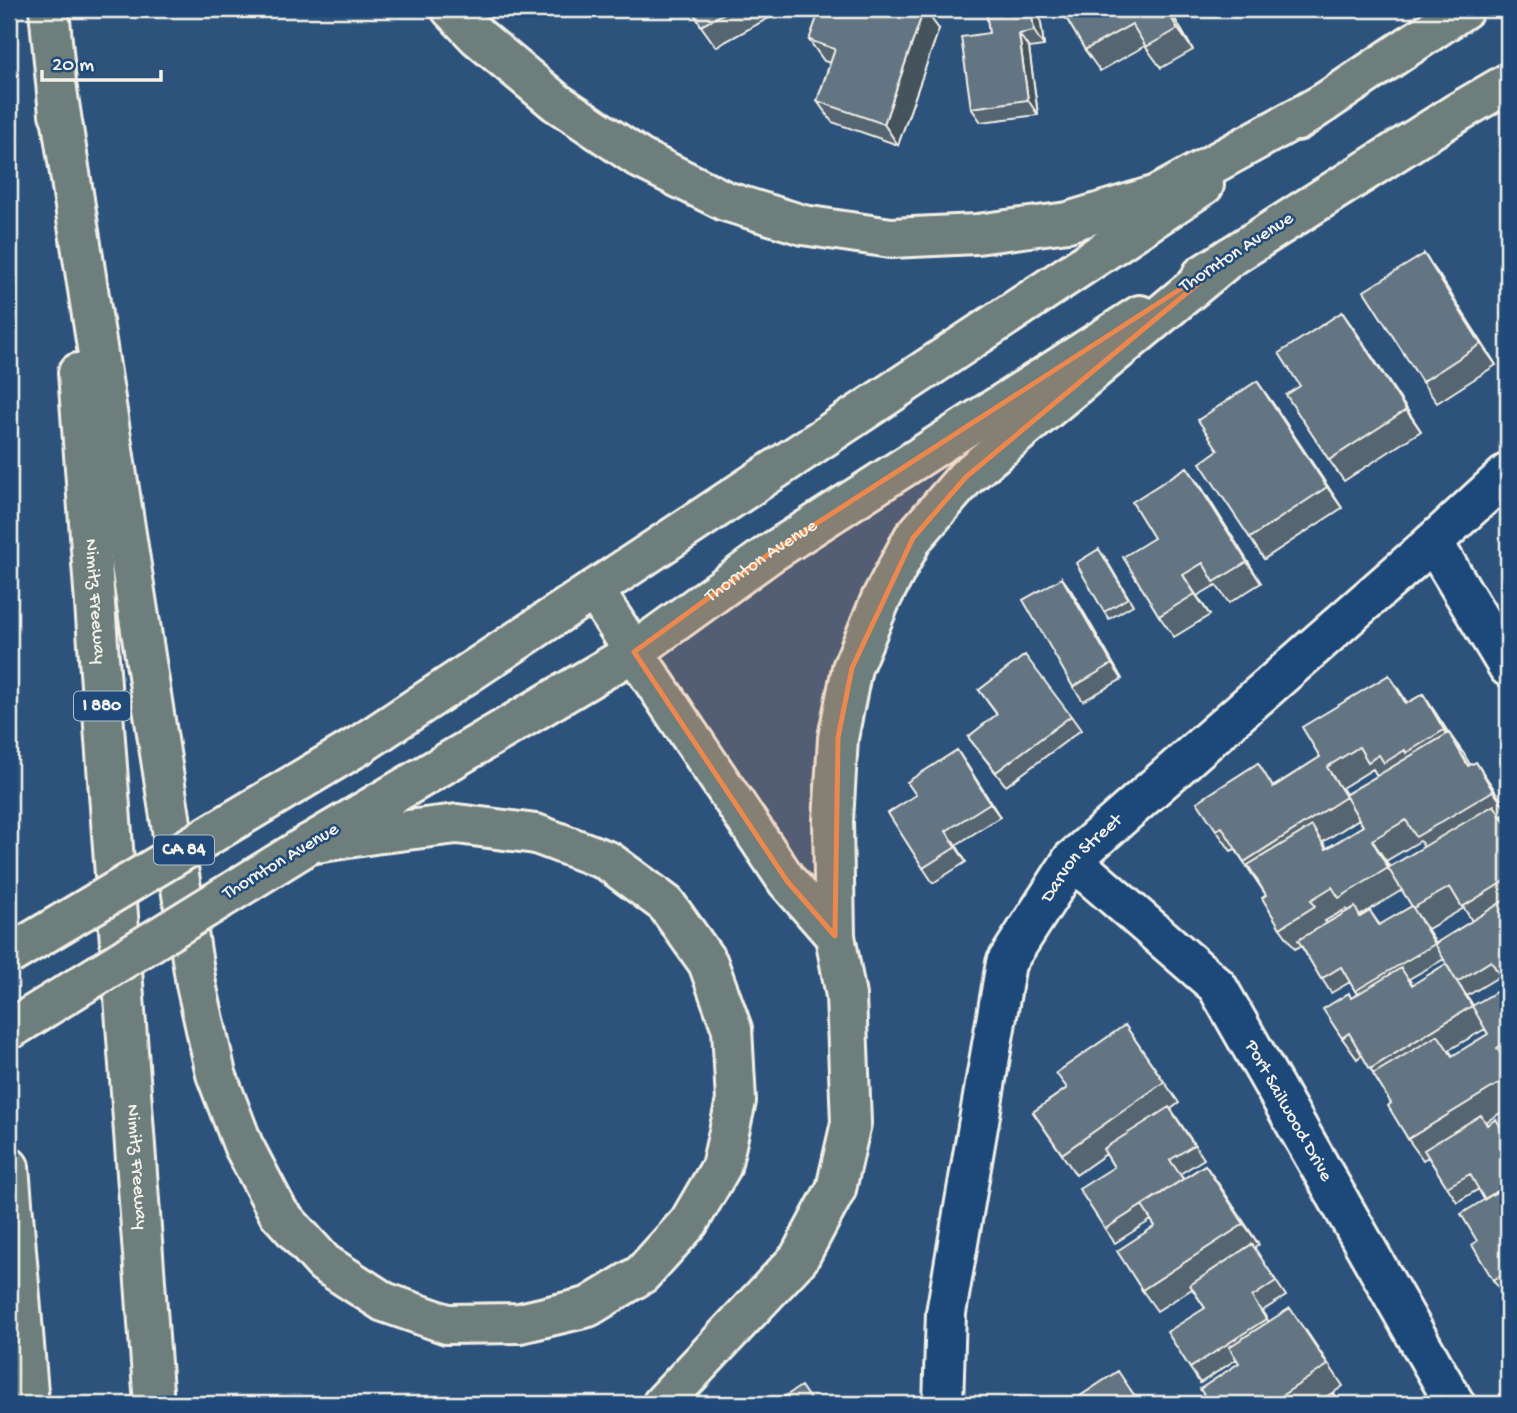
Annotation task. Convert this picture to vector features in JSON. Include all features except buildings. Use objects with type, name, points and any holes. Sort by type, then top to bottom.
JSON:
[{"type":"main road","name":"Nimitz Freeway","points":[[50,9],[154,1404]]},
{"type":"main road","points":[[451,9],[478,37],[556,102],[641,159],[724,201],[803,225],[891,238],[977,234],[1068,222],[1157,195],[1324,103]]},
{"type":"main road","points":[[835,936],[787,881],[594,590],[1178,203],[1464,9]]},
{"type":"main road","name":"Thornton Avenue","points":[[9,1030],[309,844],[634,652],[769,554],[1230,257],[1508,83]]},
{"type":"main road","points":[[57,90],[196,984],[216,1074],[243,1145],[278,1212],[324,1264],[384,1302],[447,1324],[520,1323],[588,1307],[642,1274],[689,1222],[721,1167],[736,1101],[732,1029],[708,963],[666,904],[608,861],[536,834],[457,824],[309,844]]},
{"type":"main road","points":[[662,1404],[799,1258],[836,1189],[851,1123],[846,996],[835,936],[833,821],[838,738],[852,667],[881,599],[913,538],[966,477],[1230,257]]},
{"type":"main road","name":"CA 84","points":[[9,955],[360,745],[594,590]]},
{"type":"main road","points":[[9,1167],[29,1404]]},
{"type":"street","name":"Darvon Street","points":[[943,1404],[946,1313],[1006,963],[1072,860],[1508,473]]},
{"type":"street","points":[[1433,542],[1508,667]]},
{"type":"street","name":"Port Sailwood Drive","points":[[1072,860],[1217,986],[1455,1404]]},
{"type":"highlighted area","points":[[1230,257],[966,477],[913,538],[852,668],[838,738],[835,936],[787,881],[634,652],[769,554]]}]
